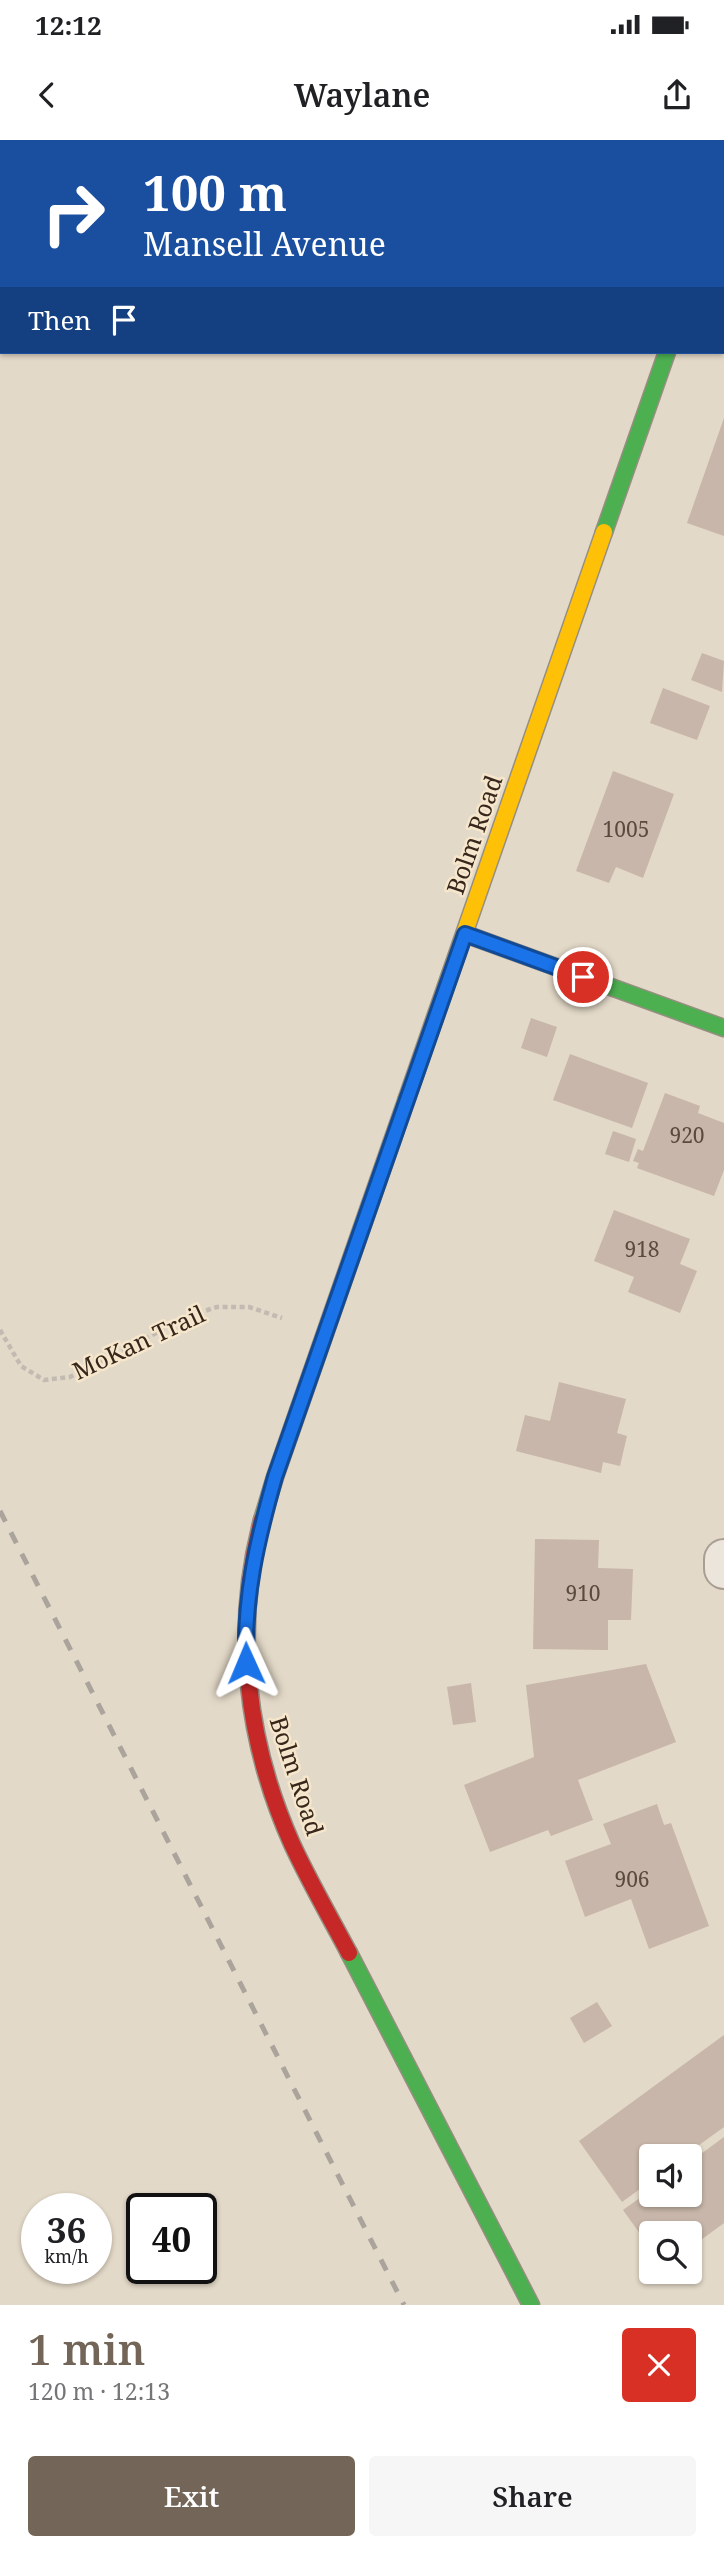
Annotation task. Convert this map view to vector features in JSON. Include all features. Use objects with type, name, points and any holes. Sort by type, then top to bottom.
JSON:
[{"type":"street","name":"Bolm Road","points":[[531,2305],[292,1843],[268,1781],[247,1691],[245,1635],[249,1582],[256,1542],[275,1477],[666,354]]},
{"type":"street","points":[[465,934],[724,1028]]},
{"type":"street","points":[[724,1559],[724,1569]]},
{"type":"path","name":"MoKan Trail","points":[[0,1330],[21,1366],[44,1380],[70,1377],[189,1317],[217,1307],[249,1307],[285,1320]]},
{"type":"building","points":[[724,418],[724,536],[687,523]]},
{"type":"building","points":[[702,653],[724,661],[722,692],[691,680]]},
{"type":"building","points":[[663,688],[710,706],[697,740],[650,723]]},
{"type":"building","points":[[613,771],[674,794],[643,878],[616,867],[609,883],[576,871]]},
{"type":"building","points":[[531,1018],[557,1027],[547,1057],[521,1048]]},
{"type":"building","points":[[570,1054],[648,1083],[632,1128],[553,1100]]},
{"type":"building","points":[[665,1093],[700,1106],[698,1113],[724,1123],[724,1170],[714,1196],[637,1168],[639,1163],[633,1161],[638,1149],[643,1151]]},
{"type":"building","points":[[613,1131],[636,1139],[629,1162],[605,1154]]},
{"type":"building","points":[[614,1210],[690,1239],[680,1264],[697,1271],[680,1313],[628,1292],[634,1277],[594,1261]]},
{"type":"building","points":[[559,1382],[626,1399],[617,1433],[627,1436],[620,1466],[603,1462],[601,1473],[516,1451],[525,1415],[550,1421]]},
{"type":"building","points":[[535,1539],[599,1540],[598,1568],[633,1569],[631,1620],[608,1620],[608,1650],[533,1649]]},
{"type":"building","points":[[646,1664],[676,1742],[578,1780],[593,1820],[551,1836],[548,1830],[490,1852],[464,1785],[534,1757],[526,1685]]},
{"type":"building","points":[[471,1683],[476,1722],[453,1725],[447,1687]]},
{"type":"building","points":[[657,1804],[664,1825],[671,1823],[709,1926],[649,1949],[631,1899],[585,1917],[565,1861],[611,1844],[603,1824]]},
{"type":"building","points":[[597,2002],[612,2026],[584,2043],[570,2018]]},
{"type":"building","points":[[724,2035],[724,2127],[701,2144],[639,2144],[639,2190],[622,2202],[579,2141]]},
{"type":"building","points":[[724,2137],[724,2223],[702,2239],[702,2221],[639,2221],[639,2232],[623,2210],[639,2199],[639,2207],[702,2207],[702,2153]]},
{"type":"railway","points":[[0,1511],[404,2305]]},
{"type":"traffic: fast","points":[[604,532],[666,354]]},
{"type":"traffic: fast","points":[[465,934],[724,1028]]},
{"type":"traffic: fast","points":[[262,1520],[407,1098]]},
{"type":"traffic: fast","points":[[349,1953],[531,2305]]},
{"type":"traffic: slow","points":[[407,1098],[604,532]]},
{"type":"traffic: jam","points":[[262,1520],[248,1602],[249,1684],[255,1725],[276,1805],[292,1844],[349,1953]]},
{"type":"route","points":[[246,1663],[249,1582],[256,1542],[275,1477],[465,934],[583,977]]}]
